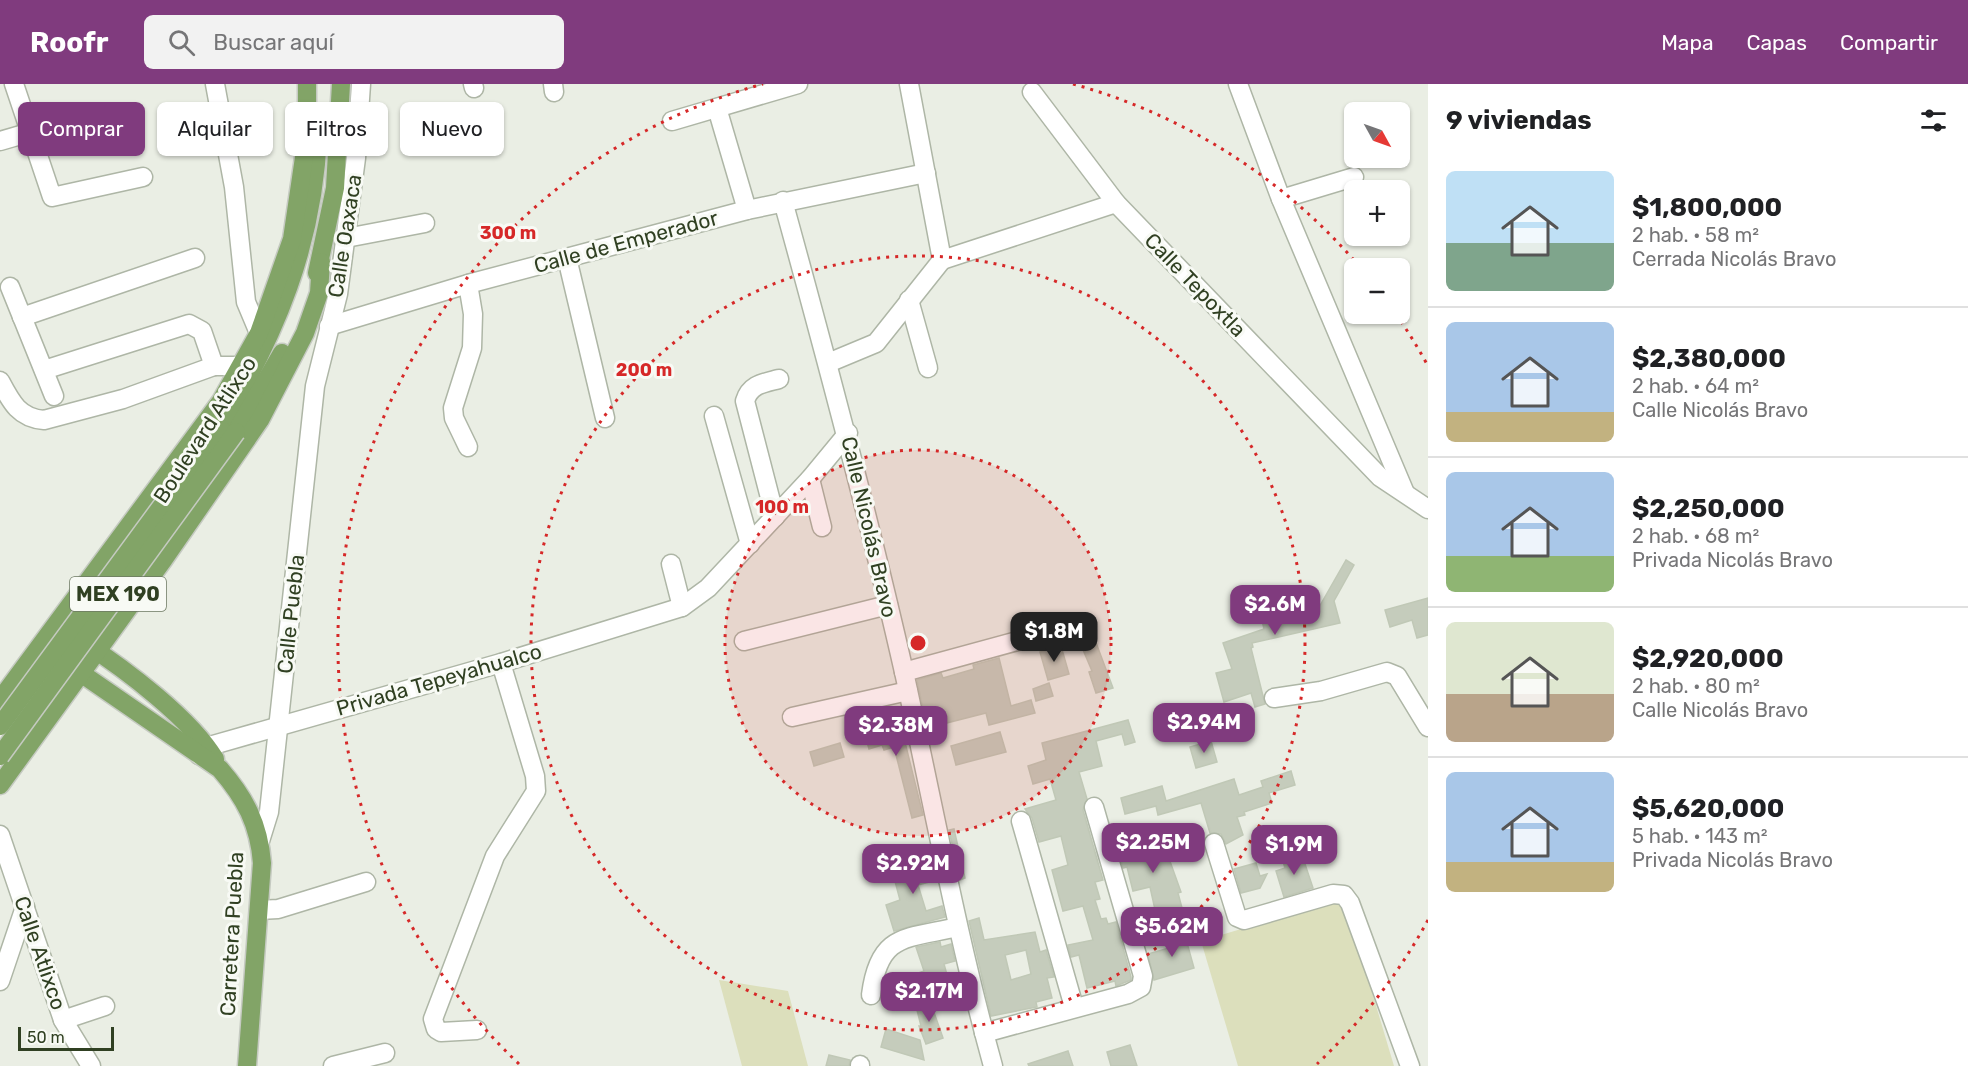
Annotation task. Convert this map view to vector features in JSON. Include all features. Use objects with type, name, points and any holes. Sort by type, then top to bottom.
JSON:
[{"type":"main road","points":[[0,700],[221,401],[259,333],[291,239],[307,137],[307,84]]},
{"type":"main road","name":"MEX 190","points":[[0,726],[228,429],[293,281],[316,170],[319,84]]},
{"type":"main road","name":"Boulevard Atlixco","points":[[0,756],[282,352],[301,314],[321,262],[336,188],[341,84]]},
{"type":"main road","points":[[0,785],[135,599],[260,420],[305,333],[320,293],[321,262]]},
{"type":"main road","points":[[104,562],[112,584],[135,599]]},
{"type":"main road","points":[[117,624],[110,651],[119,667]]},
{"type":"main road","points":[[55,627],[97,651],[171,710],[202,751]]},
{"type":"main road","points":[[41,646],[202,751]]},
{"type":"main road","name":"Carretera Puebla","points":[[202,751],[238,789],[251,812],[260,841],[262,863],[247,1066]]},
{"type":"street","points":[[14,84],[20,102]]},
{"type":"street","points":[[215,84],[234,187],[246,302],[259,333]]},
{"type":"street","name":"Calle Oaxaca","points":[[315,386],[338,294],[356,158],[362,84]]},
{"type":"street","points":[[672,121],[798,84]]},
{"type":"street","points":[[909,84],[942,260]]},
{"type":"street","points":[[1238,84],[1281,199],[1405,493]]},
{"type":"street","name":"Calle Tepoxtla","points":[[1032,92],[1116,203],[1380,477],[1428,509]]},
{"type":"street","points":[[717,108],[747,210]]},
{"type":"street","points":[[0,141],[18,136]]},
{"type":"street","points":[[39,156],[52,197],[142,177]]},
{"type":"street","name":"Calle de Emperador","points":[[329,326],[468,284],[747,210],[926,173]]},
{"type":"street","points":[[1281,199],[1354,177]]},
{"type":"street","name":"Calle Nicolás Bravo","points":[[783,201],[848,433],[904,672],[958,927],[993,1066]]},
{"type":"street","points":[[828,363],[876,343],[942,260],[1116,203]]},
{"type":"street","points":[[346,238],[425,223]]},
{"type":"street","points":[[22,317],[195,258]]},
{"type":"street","points":[[567,258],[605,418]]},
{"type":"street","points":[[468,284],[473,314],[472,348],[453,408],[454,418],[468,447]]},
{"type":"street","points":[[10,287],[54,396]]},
{"type":"street","points":[[909,300],[928,368]]},
{"type":"street","points":[[44,370],[189,324],[202,332],[214,366]]},
{"type":"street","points":[[0,381],[19,412],[31,419],[44,420],[123,399],[214,366],[241,366]]},
{"type":"street","points":[[775,517],[745,401],[748,392],[753,387],[779,379]]},
{"type":"street","name":"Calle Puebla","points":[[260,841],[269,812],[315,386]]},
{"type":"street","points":[[714,416],[750,544]]},
{"type":"street","name":"Privada Tepeyahualco","points":[[202,751],[279,726],[501,663],[682,607],[708,588],[750,544],[810,479],[848,433]]},
{"type":"street","points":[[810,479],[822,527]]},
{"type":"street","points":[[671,564],[682,607]]},
{"type":"street","points":[[744,641],[888,605]]},
{"type":"street","points":[[904,672],[1050,632]]},
{"type":"street","points":[[477,1030],[441,1032],[436,1029],[433,1019],[495,856],[536,791],[536,776],[501,663]]},
{"type":"street","points":[[1274,698],[1321,691],[1386,672],[1397,676],[1414,708],[1427,720]]},
{"type":"street","points":[[792,717],[908,691]]},
{"type":"street","points":[[984,1032],[1128,994],[1140,987],[1143,976],[1094,807]]},
{"type":"street","points":[[1021,821],[1074,1007]]},
{"type":"street","name":"Calle Atlixco","points":[[0,836],[63,1020],[91,1066]]},
{"type":"street","points":[[1214,843],[1237,918],[1244,920],[1333,894],[1344,895],[1350,903],[1410,1066]]},
{"type":"street","points":[[259,910],[278,909],[366,882]]},
{"type":"street","points":[[0,981],[25,907]]},
{"type":"street","points":[[871,994],[874,973],[883,952],[896,942],[958,927]]},
{"type":"street","points":[[63,1020],[105,1006]]},
{"type":"street","points":[[333,1066],[385,1053]]},
{"type":"green space","points":[[1344,898],[1394,1066],[1238,1066],[1201,941]]},
{"type":"green space","points":[[719,980],[788,991],[808,1066],[742,1066]]},
{"type":"building","points":[[1346,560],[1354,565],[1334,601],[1340,623],[1252,643],[1251,648],[1265,704],[1255,707],[1251,693],[1224,702],[1216,673],[1232,669],[1223,643],[1264,629],[1258,602],[1301,590],[1310,623]]},
{"type":"building","points":[[1428,598],[1428,635],[1417,638],[1412,620],[1390,627],[1385,610]]},
{"type":"building","points":[[1092,632],[1113,688],[1096,693],[1089,672],[1092,671],[1078,638]]},
{"type":"building","points":[[1061,646],[1069,674],[1048,680],[1040,652]]},
{"type":"building","points":[[999,658],[1011,706],[1031,700],[1035,713],[989,725],[986,713],[927,728],[917,680],[941,673],[943,678],[974,669],[973,665]]},
{"type":"building","points":[[1049,683],[1053,696],[1036,701],[1033,689]]},
{"type":"building","points":[[899,718],[923,815],[912,818],[894,747],[884,750],[882,745],[869,749],[863,727]]},
{"type":"building","points":[[1128,720],[1135,742],[1125,745],[1122,734],[1096,741],[1102,766],[1079,772],[1087,799],[1083,810],[1103,880],[1095,882],[1100,899],[1095,900],[1101,919],[1106,918],[1108,924],[1116,922],[1131,980],[1116,986],[1115,981],[1087,988],[1079,955],[1071,957],[1068,945],[1093,940],[1083,906],[1063,911],[1052,870],[1068,865],[1061,836],[1039,842],[1032,818],[1025,809],[1056,800],[1050,779],[1033,784],[1028,766],[1046,760],[1042,743]]},
{"type":"building","points":[[1000,732],[1006,752],[956,765],[951,746]]},
{"type":"building","points":[[1211,741],[1217,762],[1196,768],[1190,747]]},
{"type":"building","points":[[840,743],[844,757],[814,766],[810,752]]},
{"type":"building","points":[[1291,771],[1295,785],[1269,793],[1272,803],[1244,812],[1245,815],[1237,817],[1243,835],[1226,844],[1221,834],[1210,833],[1201,803],[1158,815],[1156,806],[1125,814],[1121,798],[1162,786],[1166,801],[1234,779],[1239,795],[1263,787],[1261,781]]},
{"type":"building","points":[[954,829],[965,878],[960,880],[949,830]]},
{"type":"building","points":[[1162,839],[1181,892],[1178,893],[1182,908],[1156,914],[1150,887],[1133,891],[1127,867],[1123,868],[1119,852]]},
{"type":"building","points":[[930,850],[937,880],[918,885],[926,911],[942,906],[945,917],[894,931],[886,905],[900,900],[892,870],[923,860],[921,852]]},
{"type":"building","points":[[1301,852],[1313,888],[1284,897],[1276,871],[1285,868],[1282,858]]},
{"type":"building","points":[[1256,863],[1260,876],[1267,874],[1260,888],[1241,893],[1234,869]]},
{"type":"building","points":[[979,918],[984,940],[1035,932],[1040,952],[1046,950],[1054,977],[1047,978],[1052,998],[1036,1002],[1037,1007],[991,1016],[969,921]],"holes":[[[1026,950],[1031,974],[1011,980],[1005,955]]]},
{"type":"building","points":[[1184,932],[1194,968],[1154,980],[1148,954],[1169,948],[1166,937]]},
{"type":"building","points":[[940,942],[941,947],[951,944],[955,961],[944,964],[949,982],[919,992],[917,985],[905,988],[902,979],[924,971],[916,947]]},
{"type":"building","points":[[930,1001],[943,1038],[926,1044],[919,1026],[921,1026],[916,1006]]},
{"type":"building","points":[[886,1029],[920,1040],[924,1060],[881,1047]]},
{"type":"building","points":[[1130,1045],[1137,1066],[1111,1066],[1107,1052]]},
{"type":"building","points":[[1068,1051],[1073,1066],[1029,1066],[1028,1064]]},
{"type":"building","points":[[829,1055],[850,1060],[849,1066],[826,1066]]}]
